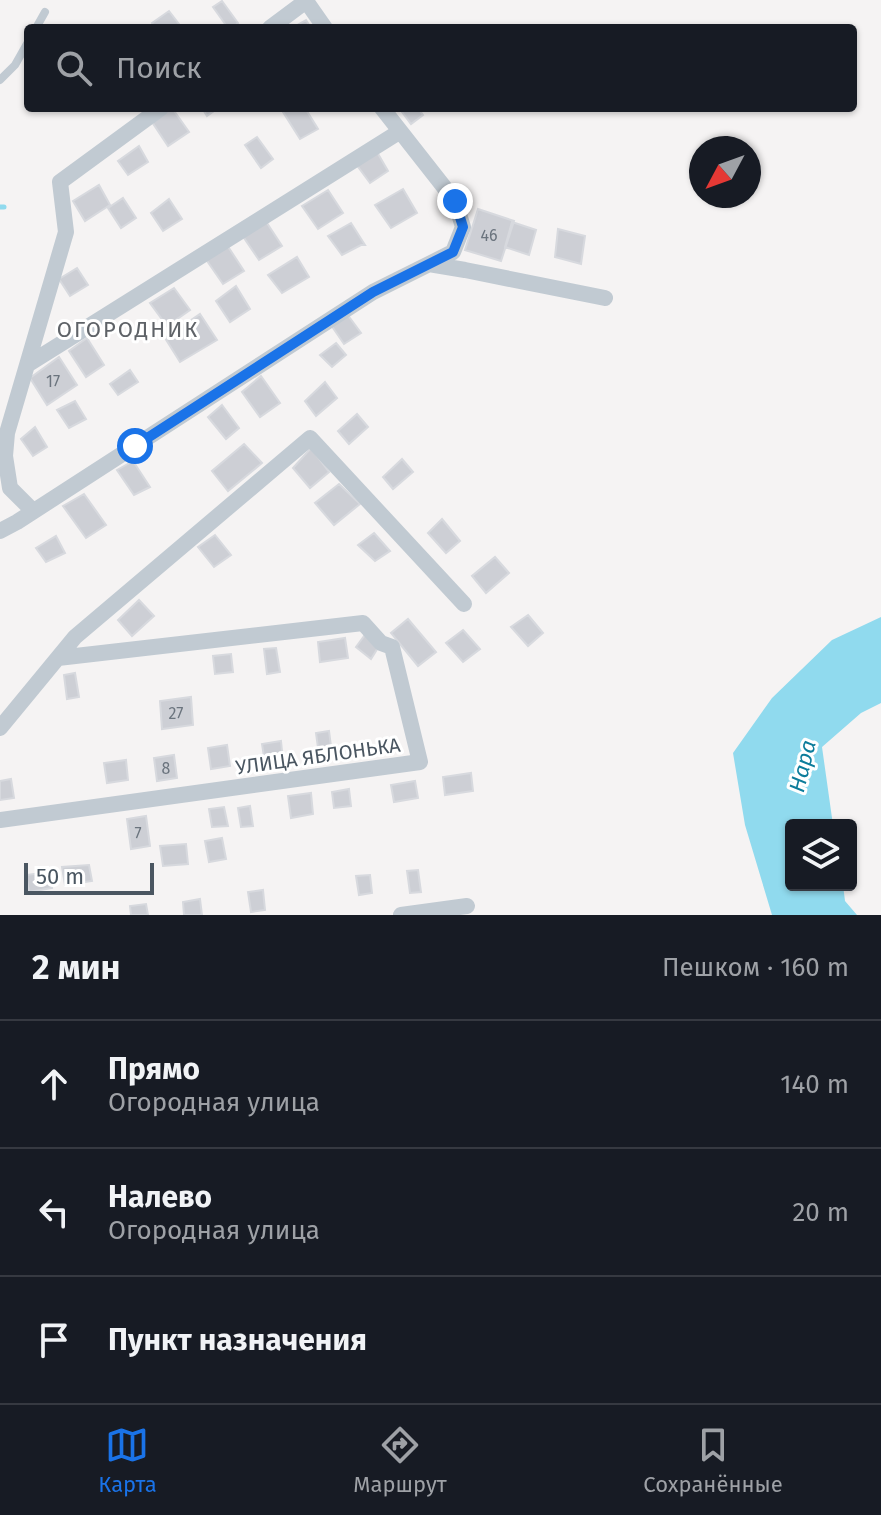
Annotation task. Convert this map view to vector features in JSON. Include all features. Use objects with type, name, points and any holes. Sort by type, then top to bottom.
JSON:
[{"type":"street","points":[[275,24],[306,1],[322,24]]},
{"type":"street","points":[[33,511],[10,488],[5,456],[7,433],[66,232],[60,182],[156,112]]},
{"type":"street","points":[[0,531],[373,292],[453,252],[463,227],[455,201],[385,112]]},
{"type":"street","points":[[27,365],[399,132]]},
{"type":"street","points":[[429,264],[605,298]]},
{"type":"street","points":[[0,728],[75,637],[310,438],[464,604]]},
{"type":"street","name":"УЛИЦА ЯБЛОНЬКА","points":[[0,820],[420,762],[392,647],[381,643],[363,623],[58,658]]},
{"type":"street","points":[[401,915],[467,906]]},
{"type":"lane","points":[[38,24],[45,12]]},
{"type":"lane","points":[[0,80],[15,65],[24,49]]},
{"type":"water","name":"Нара","points":[[881,617],[881,703],[861,713],[822,747],[832,819],[785,819],[785,891],[844,891],[845,901],[857,915],[772,915],[745,825],[733,753],[772,698],[832,640]]},
{"type":"building","points":[[222,1],[238,23],[225,24],[213,7]]},
{"type":"building","points":[[169,11],[179,24],[153,24]]},
{"type":"building","points":[[161,112],[175,112],[189,132],[168,146],[150,119]]},
{"type":"building","points":[[283,112],[307,112],[318,129],[300,139]]},
{"type":"building","points":[[402,112],[421,112],[423,115],[411,124]]},
{"type":"building","points":[[257,137],[273,159],[261,168],[245,145]]},
{"type":"building","points":[[139,146],[148,162],[128,175],[118,161]]},
{"type":"building","points":[[377,152],[388,171],[370,183],[356,164]]},
{"type":"building","points":[[99,185],[110,205],[85,221],[73,201]]},
{"type":"building","points":[[403,189],[417,213],[391,228],[375,205]]},
{"type":"building","points":[[328,190],[343,213],[318,229],[302,206]]},
{"type":"building","points":[[123,198],[136,218],[121,228],[108,208]]},
{"type":"building","points":[[169,199],[182,219],[163,231],[151,213]]},
{"type":"building","points":[[478,209],[514,221],[501,261],[465,250]]},
{"type":"building","points":[[265,220],[282,246],[259,260],[242,235]]},
{"type":"building","points":[[512,222],[536,230],[529,255],[505,247]]},
{"type":"building","points":[[351,223],[365,245],[342,255],[328,236]]},
{"type":"building","points":[[558,229],[585,236],[581,264],[555,257]]},
{"type":"building","points":[[225,242],[244,271],[223,284],[203,255]]},
{"type":"building","points":[[297,257],[309,277],[282,293],[268,275]]},
{"type":"building","points":[[77,268],[88,285],[70,296],[59,279]]},
{"type":"building","points":[[236,286],[250,309],[230,322],[216,301]]},
{"type":"building","points":[[174,288],[190,310],[167,326],[150,303]]},
{"type":"building","points":[[200,314],[217,340],[180,362],[165,338]]},
{"type":"building","points":[[347,314],[361,333],[344,344],[331,325]]},
{"type":"building","points":[[87,338],[104,365],[86,377],[69,351]]},
{"type":"building","points":[[336,343],[346,355],[332,367],[320,355]]},
{"type":"building","points":[[59,357],[77,385],[47,405],[30,378]]},
{"type":"building","points":[[130,370],[138,382],[118,395],[110,384]]},
{"type":"building","points":[[261,376],[280,403],[260,417],[242,392]]},
{"type":"building","points":[[325,382],[337,398],[316,416],[305,401]]},
{"type":"building","points":[[75,401],[86,419],[69,428],[57,410]]},
{"type":"building","points":[[222,405],[239,428],[226,439],[208,417]]},
{"type":"building","points":[[357,414],[368,427],[349,444],[338,431]]},
{"type":"building","points":[[35,427],[47,447],[33,456],[21,439]]},
{"type":"building","points":[[244,444],[262,463],[228,491],[212,471]]},
{"type":"building","points":[[311,448],[329,472],[310,488],[293,468]]},
{"type":"building","points":[[402,459],[413,472],[393,489],[383,477]]},
{"type":"building","points":[[133,461],[150,487],[134,495],[117,470]]},
{"type":"building","points":[[339,484],[360,504],[334,525],[315,503]]},
{"type":"building","points":[[84,494],[106,525],[86,538],[63,506]]},
{"type":"building","points":[[442,519],[460,541],[446,553],[428,533]]},
{"type":"building","points":[[374,533],[390,551],[375,561],[358,545]]},
{"type":"building","points":[[215,535],[231,555],[214,567],[198,547]]},
{"type":"building","points":[[56,536],[65,553],[46,562],[36,548]]},
{"type":"building","points":[[495,557],[509,573],[486,593],[472,576]]},
{"type":"building","points":[[139,600],[154,616],[132,636],[118,620]]},
{"type":"building","points":[[528,615],[543,633],[528,646],[511,627]]},
{"type":"building","points":[[408,619],[436,652],[418,666],[391,633]]},
{"type":"building","points":[[463,630],[480,649],[463,662],[446,643]]},
{"type":"building","points":[[367,632],[381,643],[371,659],[356,647]]},
{"type":"building","points":[[345,638],[348,658],[320,662],[318,642]]},
{"type":"building","points":[[276,648],[280,672],[267,674],[264,649]]},
{"type":"building","points":[[231,654],[233,672],[215,674],[213,656]]},
{"type":"building","points":[[75,673],[79,697],[67,699],[64,675]]},
{"type":"building","points":[[191,697],[193,725],[162,729],[160,701]]},
{"type":"building","points":[[329,731],[332,754],[319,755],[316,733]]},
{"type":"building","points":[[281,741],[283,761],[265,763],[262,744]]},
{"type":"building","points":[[227,745],[230,766],[211,769],[208,748]]},
{"type":"building","points":[[174,755],[177,778],[157,781],[154,758]]},
{"type":"building","points":[[126,760],[128,780],[107,783],[104,763]]},
{"type":"building","points":[[471,773],[473,791],[445,795],[443,777]]},
{"type":"building","points":[[11,779],[14,798],[0,800],[0,781]]},
{"type":"building","points":[[415,781],[418,798],[394,802],[391,785]]},
{"type":"building","points":[[349,789],[351,806],[334,808],[332,792]]},
{"type":"building","points":[[311,793],[313,814],[291,818],[288,796]]},
{"type":"building","points":[[250,806],[253,826],[241,827],[238,808]]},
{"type":"building","points":[[224,807],[228,826],[212,827],[209,809]]},
{"type":"building","points":[[146,816],[150,846],[131,849],[127,819]]},
{"type":"building","points":[[222,838],[226,859],[209,862],[205,841]]},
{"type":"building","points":[[186,844],[188,864],[163,866],[160,846]]},
{"type":"building","points":[[89,865],[92,881],[65,885],[62,867]]},
{"type":"building","points":[[418,870],[421,892],[410,893],[407,871]]},
{"type":"building","points":[[48,872],[52,888],[29,892],[26,875]]},
{"type":"building","points":[[370,875],[372,893],[359,895],[356,876]]},
{"type":"building","points":[[263,890],[265,910],[251,912],[248,892]]},
{"type":"building","points":[[200,899],[202,915],[184,915],[183,902]]},
{"type":"building","points":[[146,904],[148,915],[131,915],[130,906]]},
{"type":"district","name":"ОГОРОДНИК","points":[[128,329]]},
{"type":"route","points":[[135,446],[373,292],[453,252],[463,227],[455,201]]}]
